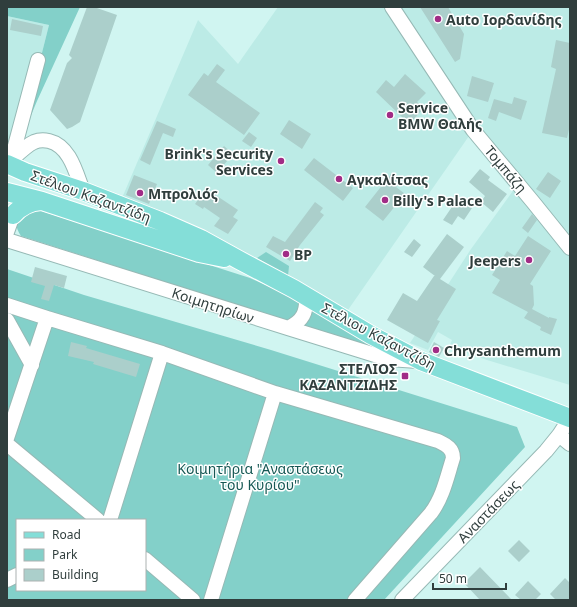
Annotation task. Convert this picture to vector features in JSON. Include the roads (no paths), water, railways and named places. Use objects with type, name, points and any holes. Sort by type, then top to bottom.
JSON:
[{"type":"main road","name":"Στέλιου Καζαντζίδη","points":[[7,164],[25,172],[83,191],[160,221],[201,239],[294,289],[371,335],[421,361],[570,418]]},
{"type":"main road","name":"Στέλιου Καζαντζίδη","points":[[8,190],[199,253],[239,260]]},
{"type":"main road","points":[[8,190],[10,224]]},
{"type":"main road","points":[[10,224],[17,210],[26,204],[42,201]]},
{"type":"street","name":"Τομπάζη","points":[[392,7],[473,130],[570,248]]},
{"type":"street","points":[[7,164],[15,146],[38,60]]},
{"type":"street","points":[[7,164],[29,144],[43,140],[60,145],[66,152],[83,191]]},
{"type":"street","name":"Κοιμητηρίων","points":[[7,240],[388,359],[421,361]]},
{"type":"street","points":[[288,328],[300,321],[305,309],[306,296]]},
{"type":"street","points":[[7,305],[162,353],[275,393],[438,441],[450,448],[453,458],[437,506],[355,600]]},
{"type":"street","points":[[7,438],[13,404],[32,365],[47,318]]},
{"type":"street","points":[[7,320],[32,365]]},
{"type":"street","points":[[110,519],[162,353]]},
{"type":"street","points":[[211,600],[275,393]]},
{"type":"street","name":"Αναστάσεως","points":[[402,600],[546,451],[570,418]]},
{"type":"street","points":[[559,435],[570,444]]},
{"type":"street","points":[[7,444],[97,519]]},
{"type":"street","points":[[146,560],[193,600]]},
{"type":"street","points":[[7,580],[16,576]]},
{"type":"place","name":"Auto Ιορδανίδης","points":[[438,19]]},
{"type":"place","name":"Service BMW Θαλής","points":[[390,115]]},
{"type":"place","name":"Brink's Security Services","points":[[281,161]]},
{"type":"place","name":"Αγκαλίτσας","points":[[339,179]]},
{"type":"place","name":"Μπρολιός","points":[[140,193]]},
{"type":"place","name":"Billy's Palace","points":[[385,200]]},
{"type":"place","name":"BP","points":[[286,254]]},
{"type":"place","name":"Jeepers","points":[[529,260]]},
{"type":"place","name":"Chrysanthemum","points":[[436,350]]},
{"type":"place","name":"ΣΤΕΛΙΟΣ ΚΑΖΑΝΤΖΙΔΗΣ","points":[[405,376]]},
{"type":"park label","name":"Κοιμητήρια \"Αναστάσεως του Κυρίου\"","points":[[260,476]]}]
